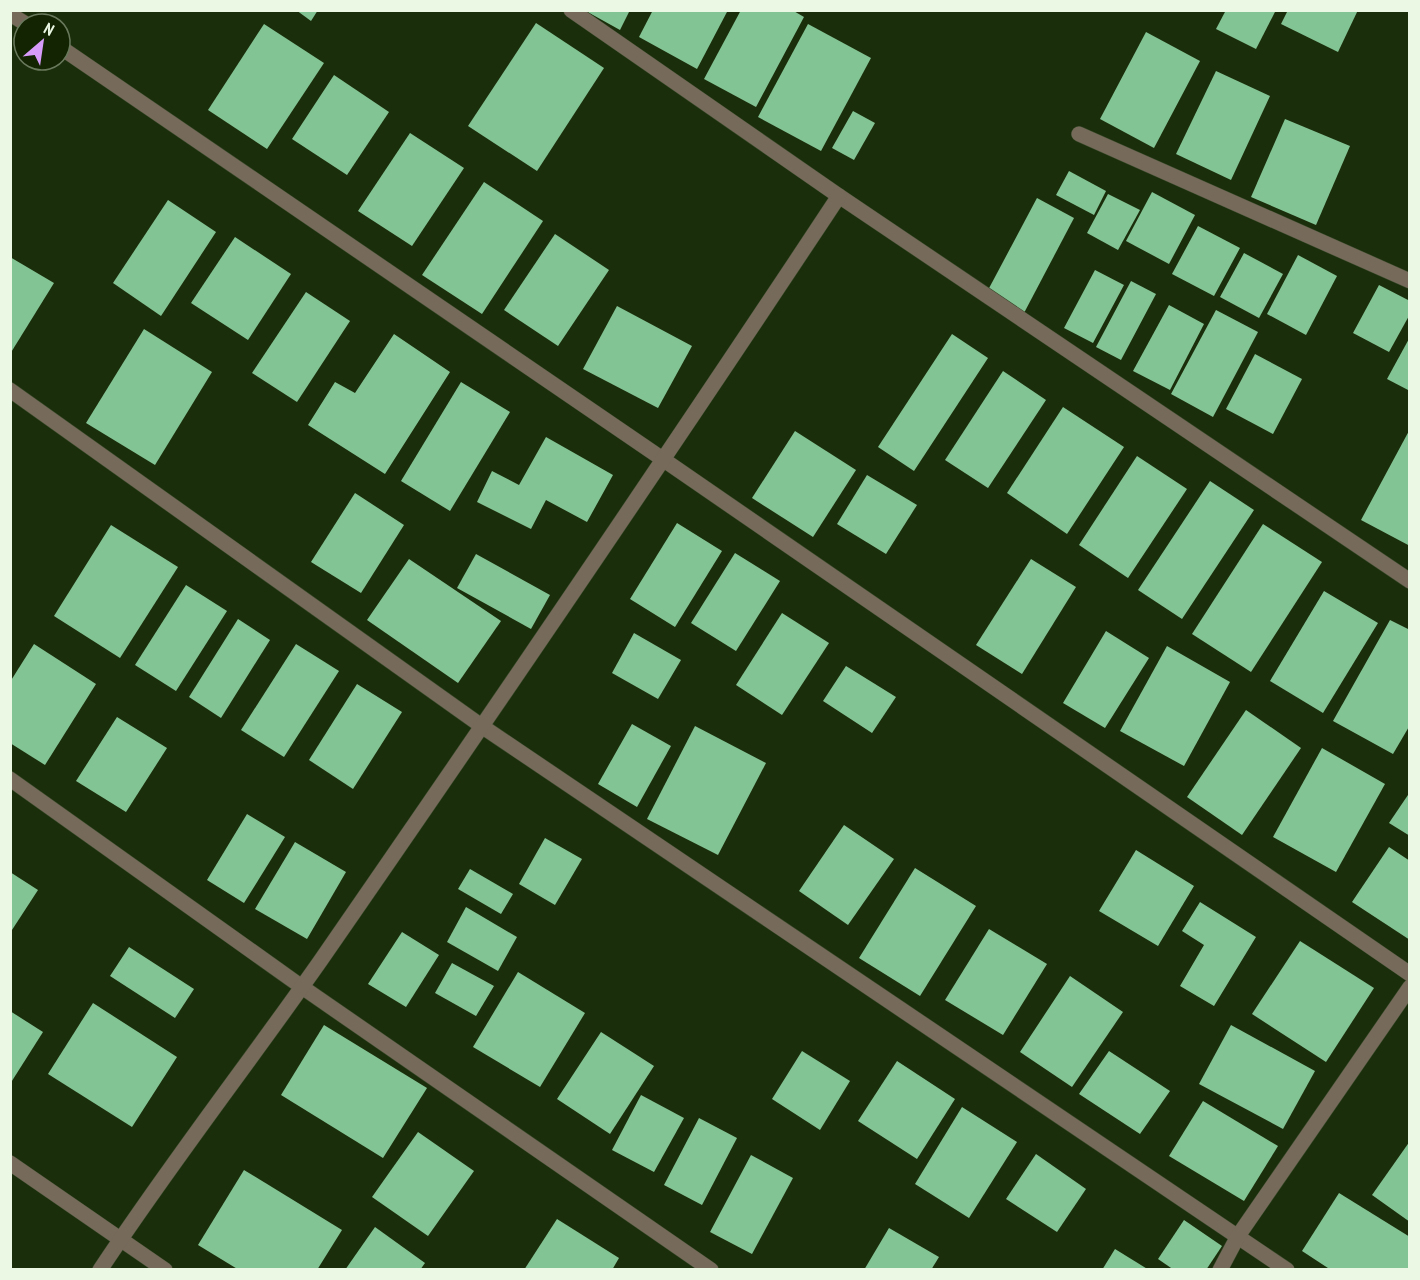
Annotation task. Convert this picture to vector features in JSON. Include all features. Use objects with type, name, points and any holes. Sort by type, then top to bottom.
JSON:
[{"type":"street","points":[[571,10],[839,196],[1410,580]]},
{"type":"street","points":[[72,56],[664,460],[1410,974]]},
{"type":"street","points":[[1079,134],[1410,281]]},
{"type":"street","points":[[100,1269],[302,987],[483,727],[839,196]]},
{"type":"street","points":[[10,390],[483,727],[1287,1269]]},
{"type":"street","points":[[10,779],[302,987],[711,1269]]},
{"type":"street","points":[[1220,1269],[1238,1236],[1410,987]]},
{"type":"street","points":[[10,1163],[165,1269]]},
{"type":"building","points":[[296,10],[318,10],[311,21]]},
{"type":"building","points":[[584,10],[630,10],[620,30]]},
{"type":"building","points":[[653,10],[728,10],[697,69],[639,37]]},
{"type":"building","points":[[741,10],[792,10],[804,17],[756,107],[704,79]]},
{"type":"building","points":[[1226,10],[1276,10],[1256,49],[1216,29]]},
{"type":"building","points":[[1288,10],[1358,10],[1338,52],[1281,24]]},
{"type":"building","points":[[536,23],[604,68],[537,171],[468,126]]},
{"type":"building","points":[[264,24],[324,63],[267,149],[208,110]]},
{"type":"building","points":[[808,24],[871,58],[821,151],[758,117]]},
{"type":"building","points":[[1146,32],[1200,61],[1154,148],[1100,119]]},
{"type":"building","points":[[1216,71],[1270,96],[1231,180],[1176,154]]},
{"type":"building","points":[[334,75],[389,112],[347,175],[292,139]]},
{"type":"building","points":[[853,111],[875,123],[854,160],[832,148]]},
{"type":"building","points":[[1285,119],[1350,146],[1316,225],[1251,197]]},
{"type":"building","points":[[410,133],[464,168],[412,246],[358,211]]},
{"type":"building","points":[[1069,171],[1106,191],[1094,215],[1056,195]]},
{"type":"building","points":[[484,182],[543,221],[482,314],[422,275]]},
{"type":"building","points":[[1152,192],[1195,215],[1169,264],[1126,241]]},
{"type":"building","points":[[1108,194],[1140,210],[1118,250],[1087,233]]},
{"type":"building","points":[[1037,198],[1074,218],[1024,313],[987,292]]},
{"type":"building","points":[[168,200],[216,232],[161,316],[113,283]]},
{"type":"building","points":[[1198,226],[1240,248],[1214,296],[1172,274]]},
{"type":"building","points":[[555,234],[609,270],[558,346],[504,310]]},
{"type":"building","points":[[235,237],[291,274],[248,340],[191,303]]},
{"type":"building","points":[[1244,253],[1283,274],[1259,318],[1220,297]]},
{"type":"building","points":[[1298,255],[1337,276],[1306,335],[1267,314]]},
{"type":"building","points":[[10,257],[54,283],[10,354]]},
{"type":"building","points":[[1095,270],[1124,285],[1093,343],[1064,328]]},
{"type":"building","points":[[1131,281],[1156,294],[1121,360],[1096,347]]},
{"type":"building","points":[[1379,285],[1410,301],[1410,314],[1389,352],[1353,333]]},
{"type":"building","points":[[306,292],[350,321],[297,402],[252,373]]},
{"type":"building","points":[[1169,305],[1204,324],[1170,390],[1133,371]]},
{"type":"building","points":[[617,306],[692,346],[658,408],[583,369]]},
{"type":"building","points":[[1216,310],[1258,332],[1213,417],[1171,394]]},
{"type":"building","points":[[144,329],[212,372],[155,465],[86,423]]},
{"type":"building","points":[[394,334],[450,372],[385,474],[308,425],[335,382],[355,393]]},
{"type":"building","points":[[952,334],[988,358],[914,471],[878,447]]},
{"type":"building","points":[[1410,337],[1410,391],[1387,379]]},
{"type":"building","points":[[1255,354],[1302,379],[1273,434],[1226,409]]},
{"type":"building","points":[[1003,371],[1046,400],[988,488],[945,460]]},
{"type":"building","points":[[461,382],[510,412],[450,511],[401,481]]},
{"type":"building","points":[[1063,407],[1124,447],[1067,534],[1007,493]]},
{"type":"building","points":[[1410,429],[1410,546],[1361,520]]},
{"type":"building","points":[[795,431],[856,470],[813,537],[752,498]]},
{"type":"building","points":[[546,437],[613,475],[587,522],[546,500],[531,529],[477,502],[492,471],[519,485]]},
{"type":"building","points":[[1137,456],[1187,489],[1128,578],[1079,545]]},
{"type":"building","points":[[867,475],[917,505],[886,554],[837,524]]},
{"type":"building","points":[[1210,481],[1254,510],[1182,619],[1138,590]]},
{"type":"building","points":[[355,493],[404,525],[361,593],[311,562]]},
{"type":"building","points":[[677,523],[722,551],[675,627],[630,599]]},
{"type":"building","points":[[1263,524],[1322,562],[1251,672],[1192,634]]},
{"type":"building","points":[[111,525],[178,567],[120,658],[54,616]]},
{"type":"building","points":[[735,553],[780,581],[736,651],[691,623]]},
{"type":"building","points":[[476,554],[550,595],[531,629],[457,588]]},
{"type":"building","points":[[409,559],[501,621],[458,683],[367,620]]},
{"type":"building","points":[[1031,559],[1076,587],[1022,674],[976,645]]},
{"type":"building","points":[[186,585],[227,611],[176,691],[135,665]]},
{"type":"building","points":[[1324,591],[1378,623],[1323,713],[1270,681]]},
{"type":"building","points":[[782,613],[829,643],[782,715],[736,685]]},
{"type":"building","points":[[238,619],[270,640],[221,718],[189,697]]},
{"type":"building","points":[[1390,620],[1410,630],[1410,725],[1393,754],[1333,721]]},
{"type":"building","points":[[1106,631],[1149,658],[1105,728],[1063,703]]},
{"type":"building","points":[[634,633],[681,660],[658,699],[612,673]]},
{"type":"building","points":[[34,644],[96,684],[45,765],[10,743],[10,682]]},
{"type":"building","points":[[296,644],[339,671],[284,757],[241,730]]},
{"type":"building","points":[[1167,646],[1230,682],[1184,766],[1120,731]]},
{"type":"building","points":[[846,666],[896,697],[872,733],[823,701]]},
{"type":"building","points":[[357,684],[402,712],[353,789],[309,760]]},
{"type":"building","points":[[1246,710],[1301,748],[1242,835],[1187,797]]},
{"type":"building","points":[[117,717],[167,748],[126,812],[76,781]]},
{"type":"building","points":[[632,724],[671,746],[637,807],[598,784]]},
{"type":"building","points":[[695,726],[766,763],[718,855],[647,819]]},
{"type":"building","points":[[1322,748],[1385,784],[1336,872],[1273,837]]},
{"type":"building","points":[[1410,792],[1410,836],[1389,823]]},
{"type":"building","points":[[247,814],[285,837],[244,903],[207,880]]},
{"type":"building","points":[[844,825],[894,859],[848,925],[799,891]]},
{"type":"building","points":[[545,838],[582,859],[555,905],[519,884]]},
{"type":"building","points":[[295,842],[346,872],[307,939],[255,909]]},
{"type":"building","points":[[1389,847],[1410,861],[1410,940],[1352,902]]},
{"type":"building","points":[[1136,850],[1194,886],[1158,946],[1099,911]]},
{"type":"building","points":[[915,868],[976,906],[920,996],[859,958]]},
{"type":"building","points":[[470,869],[513,894],[501,914],[458,889]]},
{"type":"building","points":[[10,872],[38,890],[10,933]]},
{"type":"building","points":[[1200,902],[1256,937],[1214,1006],[1180,986],[1204,945],[1182,931]]},
{"type":"building","points":[[466,907],[517,937],[498,971],[447,942]]},
{"type":"building","points":[[989,929],[1047,964],[1003,1035],[945,1000]]},
{"type":"building","points":[[402,932],[439,955],[406,1007],[368,984]]},
{"type":"building","points":[[1300,941],[1374,988],[1326,1062],[1252,1014]]},
{"type":"building","points":[[129,947],[194,989],[175,1018],[110,976]]},
{"type":"building","points":[[452,963],[494,986],[476,1016],[435,993]]},
{"type":"building","points":[[518,972],[585,1013],[540,1087],[473,1047]]},
{"type":"building","points":[[1070,976],[1123,1012],[1072,1087],[1020,1052]]},
{"type":"building","points":[[93,1003],[177,1057],[132,1127],[48,1074]]},
{"type":"building","points":[[10,1011],[43,1032],[10,1084]]},
{"type":"building","points":[[324,1025],[427,1088],[383,1158],[281,1095]]},
{"type":"building","points":[[1231,1025],[1315,1071],[1283,1129],[1199,1084]]},
{"type":"building","points":[[601,1032],[654,1066],[610,1134],[557,1099]]},
{"type":"building","points":[[802,1051],[850,1081],[820,1130],[772,1099]]},
{"type":"building","points":[[1109,1051],[1170,1091],[1140,1134],[1079,1094]]},
{"type":"building","points":[[897,1061],[955,1099],[917,1159],[858,1121]]},
{"type":"building","points":[[641,1095],[684,1118],[654,1172],[612,1150]]},
{"type":"building","points":[[1203,1101],[1278,1146],[1244,1201],[1169,1156]]},
{"type":"building","points":[[962,1107],[1017,1142],[969,1218],[915,1184]]},
{"type":"building","points":[[699,1118],[737,1138],[702,1205],[664,1185]]},
{"type":"building","points":[[418,1132],[474,1171],[428,1236],[372,1197]]},
{"type":"building","points":[[1410,1141],[1410,1222],[1372,1195]]},
{"type":"building","points":[[1036,1154],[1086,1189],[1057,1232],[1006,1199]]},
{"type":"building","points":[[751,1155],[793,1178],[752,1254],[710,1232]]},
{"type":"building","points":[[244,1170],[342,1230],[317,1270],[239,1270],[198,1245]]},
{"type":"building","points":[[1339,1193],[1410,1237],[1410,1270],[1331,1270],[1302,1251]]},
{"type":"building","points":[[557,1219],[619,1258],[612,1270],[524,1270]]},
{"type":"building","points":[[1184,1220],[1222,1246],[1206,1270],[1174,1270],[1158,1259]]},
{"type":"building","points":[[375,1227],[425,1263],[420,1270],[345,1270]]},
{"type":"building","points":[[889,1228],[939,1257],[931,1270],[864,1270]]},
{"type":"building","points":[[1115,1249],[1149,1270],[1102,1270]]}]
